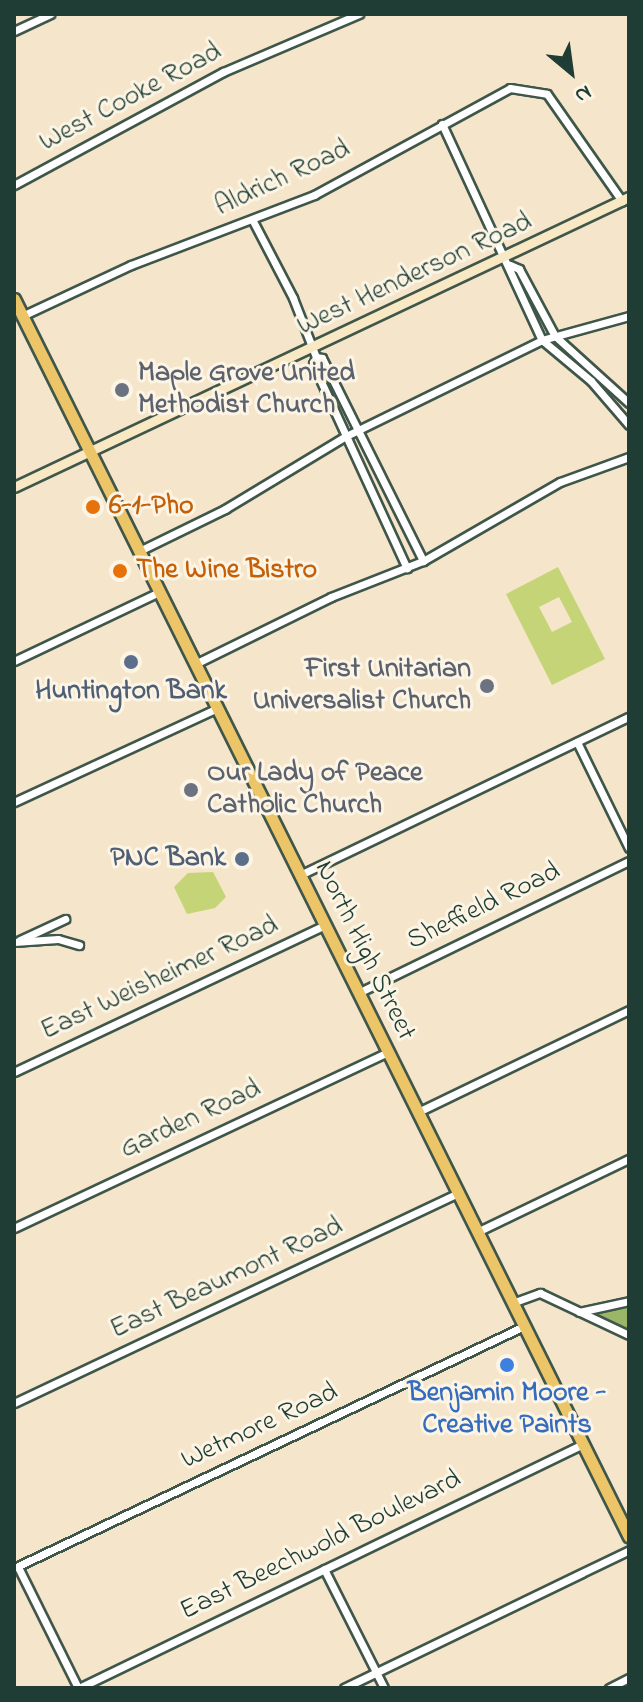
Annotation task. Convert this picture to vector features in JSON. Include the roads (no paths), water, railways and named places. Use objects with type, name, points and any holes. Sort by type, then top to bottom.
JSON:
[{"type":"main road","name":"West Henderson Road","points":[[14,487],[315,352],[508,261],[626,199]]},
{"type":"main road","name":"North High Street","points":[[14,299],[512,1303],[626,1524],[629,1537]]},
{"type":"street","points":[[14,31],[50,14]]},
{"type":"street","name":"West Cooke Road","points":[[14,185],[223,72],[359,14]]},
{"type":"street","name":"Aldrich Road","points":[[22,316],[131,265],[253,221],[510,88],[543,91],[555,102],[626,199]]},
{"type":"street","points":[[442,124],[508,261],[508,274],[542,340],[591,381],[629,425]]},
{"type":"street","points":[[253,221],[315,352],[322,358],[423,561]]},
{"type":"street","points":[[508,261],[519,269],[555,336],[629,403]]},
{"type":"street","points":[[139,551],[225,509],[346,436],[542,340],[629,316]]},
{"type":"street","points":[[315,352],[313,364],[407,568]]},
{"type":"street","points":[[195,664],[331,597],[423,561],[560,482],[629,457]]},
{"type":"street","points":[[14,661],[159,592]]},
{"type":"street","points":[[14,802],[217,708]]},
{"type":"street","points":[[300,875],[629,717]]},
{"type":"street","points":[[577,742],[629,848]]},
{"type":"street","name":"Sheffield Road","points":[[358,993],[629,861]]},
{"type":"street","points":[[65,919],[14,942],[58,939],[79,945]]},
{"type":"street","name":"East Weisheimer Road","points":[[14,1072],[325,925]]},
{"type":"street","points":[[418,1112],[629,1010]]},
{"type":"street","name":"Garden Road","points":[[14,1228],[388,1052]]},
{"type":"street","points":[[477,1232],[629,1159]]},
{"type":"street","name":"East Beaumont Road","points":[[14,1403],[458,1193]]},
{"type":"street","points":[[512,1303],[540,1293],[629,1335]]},
{"type":"street","points":[[579,1312],[629,1301]]},
{"type":"street","name":"Wetmore Road","points":[[16,1568],[524,1326]]},
{"type":"street","name":"East Beechwold Boulevard","points":[[78,1688],[583,1444]]},
{"type":"street","points":[[344,1688],[629,1550]]},
{"type":"street","points":[[16,1568],[78,1688]]},
{"type":"street","points":[[324,1569],[384,1688]]},
{"type":"street","points":[[609,1688],[629,1678]]},
{"type":"place","name":"Maple Grove United Methodist Church","points":[[122,390]]},
{"type":"place","name":"6-1-Pho","points":[[93,507]]},
{"type":"place","name":"The Wine Bistro","points":[[120,571]]},
{"type":"place","name":"Huntington Bank","points":[[131,662]]},
{"type":"place","name":"First Unitarian Universalist Church","points":[[487,686]]},
{"type":"place","name":"Our Lady of Peace Catholic Church","points":[[191,790]]},
{"type":"place","name":"PNC Bank","points":[[242,859]]},
{"type":"place","name":"Benjamin Moore - Creative Paints","points":[[507,1365]]}]
